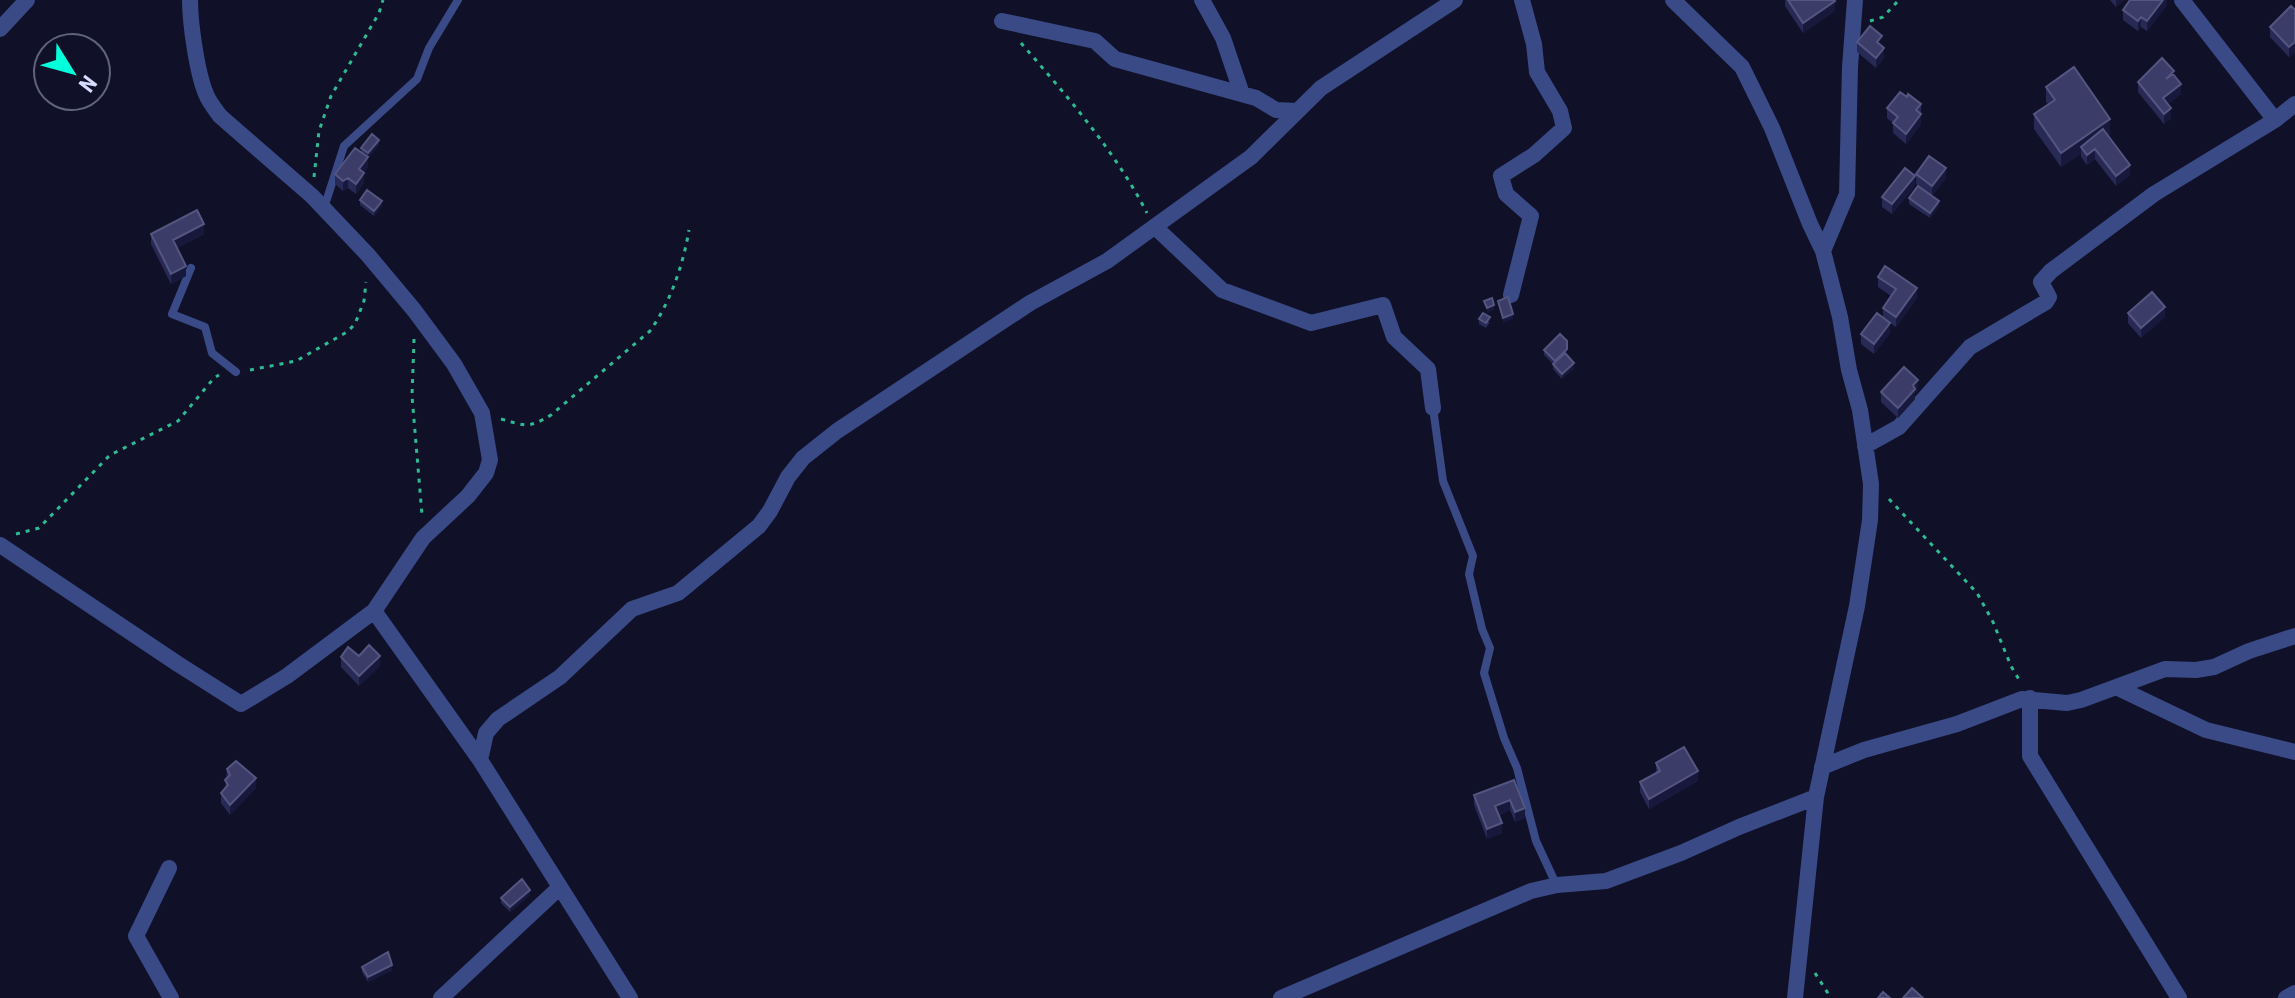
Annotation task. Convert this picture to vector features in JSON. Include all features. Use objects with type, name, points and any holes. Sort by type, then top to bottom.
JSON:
[{"type":"street","points":[[0,29],[27,0]]},
{"type":"street","points":[[0,545],[241,704],[287,676],[374,611],[423,538],[468,496],[486,473],[490,460],[482,413],[454,364],[368,255],[318,202],[220,116],[205,93],[190,20],[190,0]]},
{"type":"street","points":[[1202,0],[1223,38],[1242,94]]},
{"type":"street","points":[[480,760],[486,733],[498,719],[560,677],[632,609],[678,593],[748,535],[765,519],[788,477],[803,458],[825,440],[1017,312],[1107,261],[1251,157],[1321,88],[1455,0]]},
{"type":"street","points":[[1511,295],[1531,216],[1506,194],[1501,176],[1534,155],[1564,128],[1560,111],[1537,72],[1534,44],[1522,0]]},
{"type":"street","points":[[1673,0],[1742,67],[1772,128],[1823,251],[1860,410],[1871,484],[1870,520],[1857,606],[1816,797],[1795,998]]},
{"type":"street","points":[[1823,251],[1847,194],[1855,0]]},
{"type":"street","points":[[2182,0],[2275,120]]},
{"type":"street","points":[[1002,21],[1095,41],[1115,59],[1256,98],[1276,110],[1297,111]]},
{"type":"street","points":[[1865,446],[1899,427],[1970,347],[2046,302],[2049,297],[2041,282],[2051,271],[2154,194],[2275,120],[2295,104]]},
{"type":"street","points":[[1155,227],[1222,290],[1311,323],[1383,305],[1394,337],[1428,369],[1433,408]]},
{"type":"street","points":[[374,611],[480,760],[630,998]]},
{"type":"street","points":[[1822,767],[1864,750],[1917,737],[2022,699],[2067,703],[2165,669],[2214,667],[2249,651],[2295,636]]},
{"type":"street","points":[[2116,687],[2206,730],[2295,752]]},
{"type":"street","points":[[2030,698],[2030,756],[2179,998]]},
{"type":"street","points":[[1281,998],[1531,891],[1557,885],[1606,881],[1816,797]]},
{"type":"street","points":[[169,868],[136,936],[171,998]]},
{"type":"street","points":[[441,998],[559,888]]},
{"type":"street","points":[[2286,998],[2295,993]]},
{"type":"lane","points":[[318,202],[344,146],[417,79],[429,48],[458,0]]},
{"type":"lane","points":[[191,268],[172,314],[205,327],[212,353],[236,372]]},
{"type":"lane","points":[[1433,408],[1443,481],[1473,556],[1469,574],[1482,629],[1490,648],[1484,673],[1504,738],[1517,768],[1536,841],[1557,885]]},
{"type":"path","points":[[318,202],[319,131],[331,96],[379,13],[383,0]]},
{"type":"path","points":[[1854,22],[1875,21],[1899,0]]},
{"type":"path","points":[[1022,44],[1133,185],[1155,227]]},
{"type":"path","points":[[482,413],[526,426],[534,425],[551,415],[640,340],[659,318],[683,264],[689,230]]},
{"type":"path","points":[[15,534],[39,528],[110,455],[171,427],[183,417],[214,378],[296,361],[347,332],[355,324],[364,301],[368,255]]},
{"type":"path","points":[[414,310],[412,396],[423,538]]},
{"type":"path","points":[[1871,484],[1899,508],[1977,593],[2011,666],[2030,698]]},
{"type":"path","points":[[1799,961],[1817,974],[1831,998]]},
{"type":"building","points":[[1788,0],[1834,0],[1835,1],[1803,23]]},
{"type":"building","points":[[2130,0],[2163,0],[2147,21],[2141,17],[2138,21],[2123,10]]},
{"type":"building","points":[[2291,6],[2295,10],[2295,42],[2289,47],[2270,27]]},
{"type":"building","points":[[1870,26],[1882,36],[1877,42],[1884,48],[1876,58],[1857,42]]},
{"type":"building","points":[[2162,58],[2174,71],[2166,79],[2173,74],[2181,84],[2163,98],[2171,108],[2164,114],[2138,82]]},
{"type":"building","points":[[2074,67],[2110,119],[2061,153],[2034,114],[2055,100],[2046,87]]},
{"type":"building","points":[[1900,92],[1921,104],[1916,110],[1921,114],[1906,134],[1893,123],[1898,117],[1887,108]]},
{"type":"building","points":[[2103,129],[2130,165],[2116,176],[2095,149],[2087,155],[2081,147]]},
{"type":"building","points":[[372,134],[379,140],[368,153],[361,148]]},
{"type":"building","points":[[355,148],[368,157],[359,169],[364,173],[356,184],[348,178],[343,181],[335,174]]},
{"type":"building","points":[[1929,156],[1946,168],[1932,186],[1916,174]]},
{"type":"building","points":[[1905,168],[1915,176],[1892,204],[1882,197]]},
{"type":"building","points":[[1918,186],[1939,201],[1930,213],[1909,198]]},
{"type":"building","points":[[367,190],[382,201],[374,211],[360,200]]},
{"type":"building","points":[[197,210],[204,224],[173,240],[186,266],[171,274],[151,234]]},
{"type":"building","points":[[1885,266],[1917,288],[1896,317],[1883,308],[1896,289],[1878,277]]},
{"type":"building","points":[[2152,292],[2165,307],[2141,328],[2128,313]]},
{"type":"building","points":[[1508,297],[1513,314],[1503,318],[1498,301]]},
{"type":"building","points":[[1492,298],[1494,305],[1487,308],[1484,301]]},
{"type":"building","points":[[1483,313],[1490,317],[1486,323],[1479,319]]},
{"type":"building","points":[[1877,313],[1890,323],[1874,344],[1861,334]]},
{"type":"building","points":[[1560,334],[1567,341],[1567,349],[1555,361],[1544,350]]},
{"type":"building","points":[[1565,353],[1574,363],[1562,374],[1553,364]]},
{"type":"building","points":[[1904,367],[1918,380],[1913,385],[1915,389],[1898,408],[1881,392]]},
{"type":"building","points":[[369,645],[380,656],[359,676],[341,657],[348,647],[359,656]]},
{"type":"building","points":[[1684,747],[1698,771],[1649,799],[1640,782],[1660,771],[1656,763]]},
{"type":"building","points":[[236,761],[256,778],[230,805],[221,793],[228,785],[225,780],[230,775],[227,769]]},
{"type":"building","points":[[1514,780],[1525,808],[1515,812],[1510,800],[1495,806],[1502,823],[1487,829],[1474,795]]},
{"type":"building","points":[[522,879],[530,890],[510,907],[501,898]]},
{"type":"building","points":[[388,952],[392,965],[368,977],[362,967]]},
{"type":"building","points":[[1912,988],[1923,998],[1903,998]]}]
